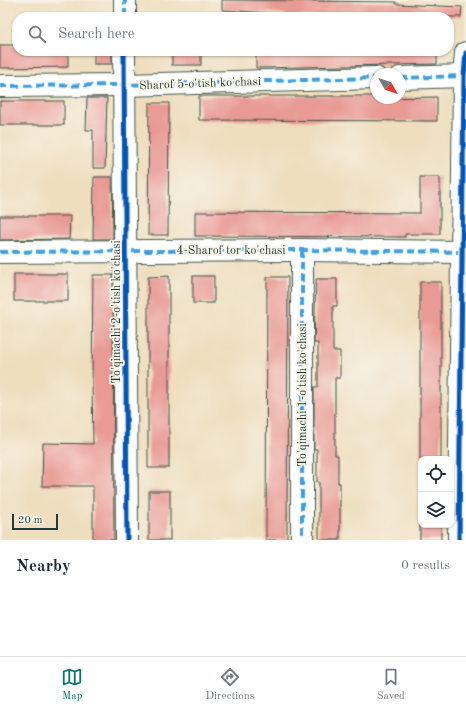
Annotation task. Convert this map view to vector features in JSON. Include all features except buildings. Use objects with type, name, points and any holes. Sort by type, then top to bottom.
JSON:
[{"type":"street","points":[[125,0],[125,12]]},
{"type":"street","points":[[459,540],[464,76],[466,53]]},
{"type":"street","name":"To'qimachi 2-o'tish ko'chasi","points":[[124,56],[127,540]]},
{"type":"street","points":[[406,78],[464,76]]},
{"type":"street","name":"Sharof 5-o'tish ko'chasi","points":[[0,86],[123,85],[370,78]]},
{"type":"street","name":"4-Sharof tor ko'chasi","points":[[0,252],[126,250],[462,252]]},
{"type":"street","name":"To'qimachi 1-o'tish ko'chasi","points":[[302,250],[302,540]]},
{"type":"marked path","points":[[125,0],[125,12]]},
{"type":"marked path","points":[[406,78],[464,76]]},
{"type":"marked path","points":[[0,86],[123,85],[370,78]]},
{"type":"marked path","points":[[302,250],[302,540]]},
{"type":"marked path","points":[[0,252],[302,250],[462,252]]},
{"type":"cycle path","points":[[459,540],[464,76],[466,53]]},
{"type":"cycle path","points":[[124,56],[127,540]]}]
